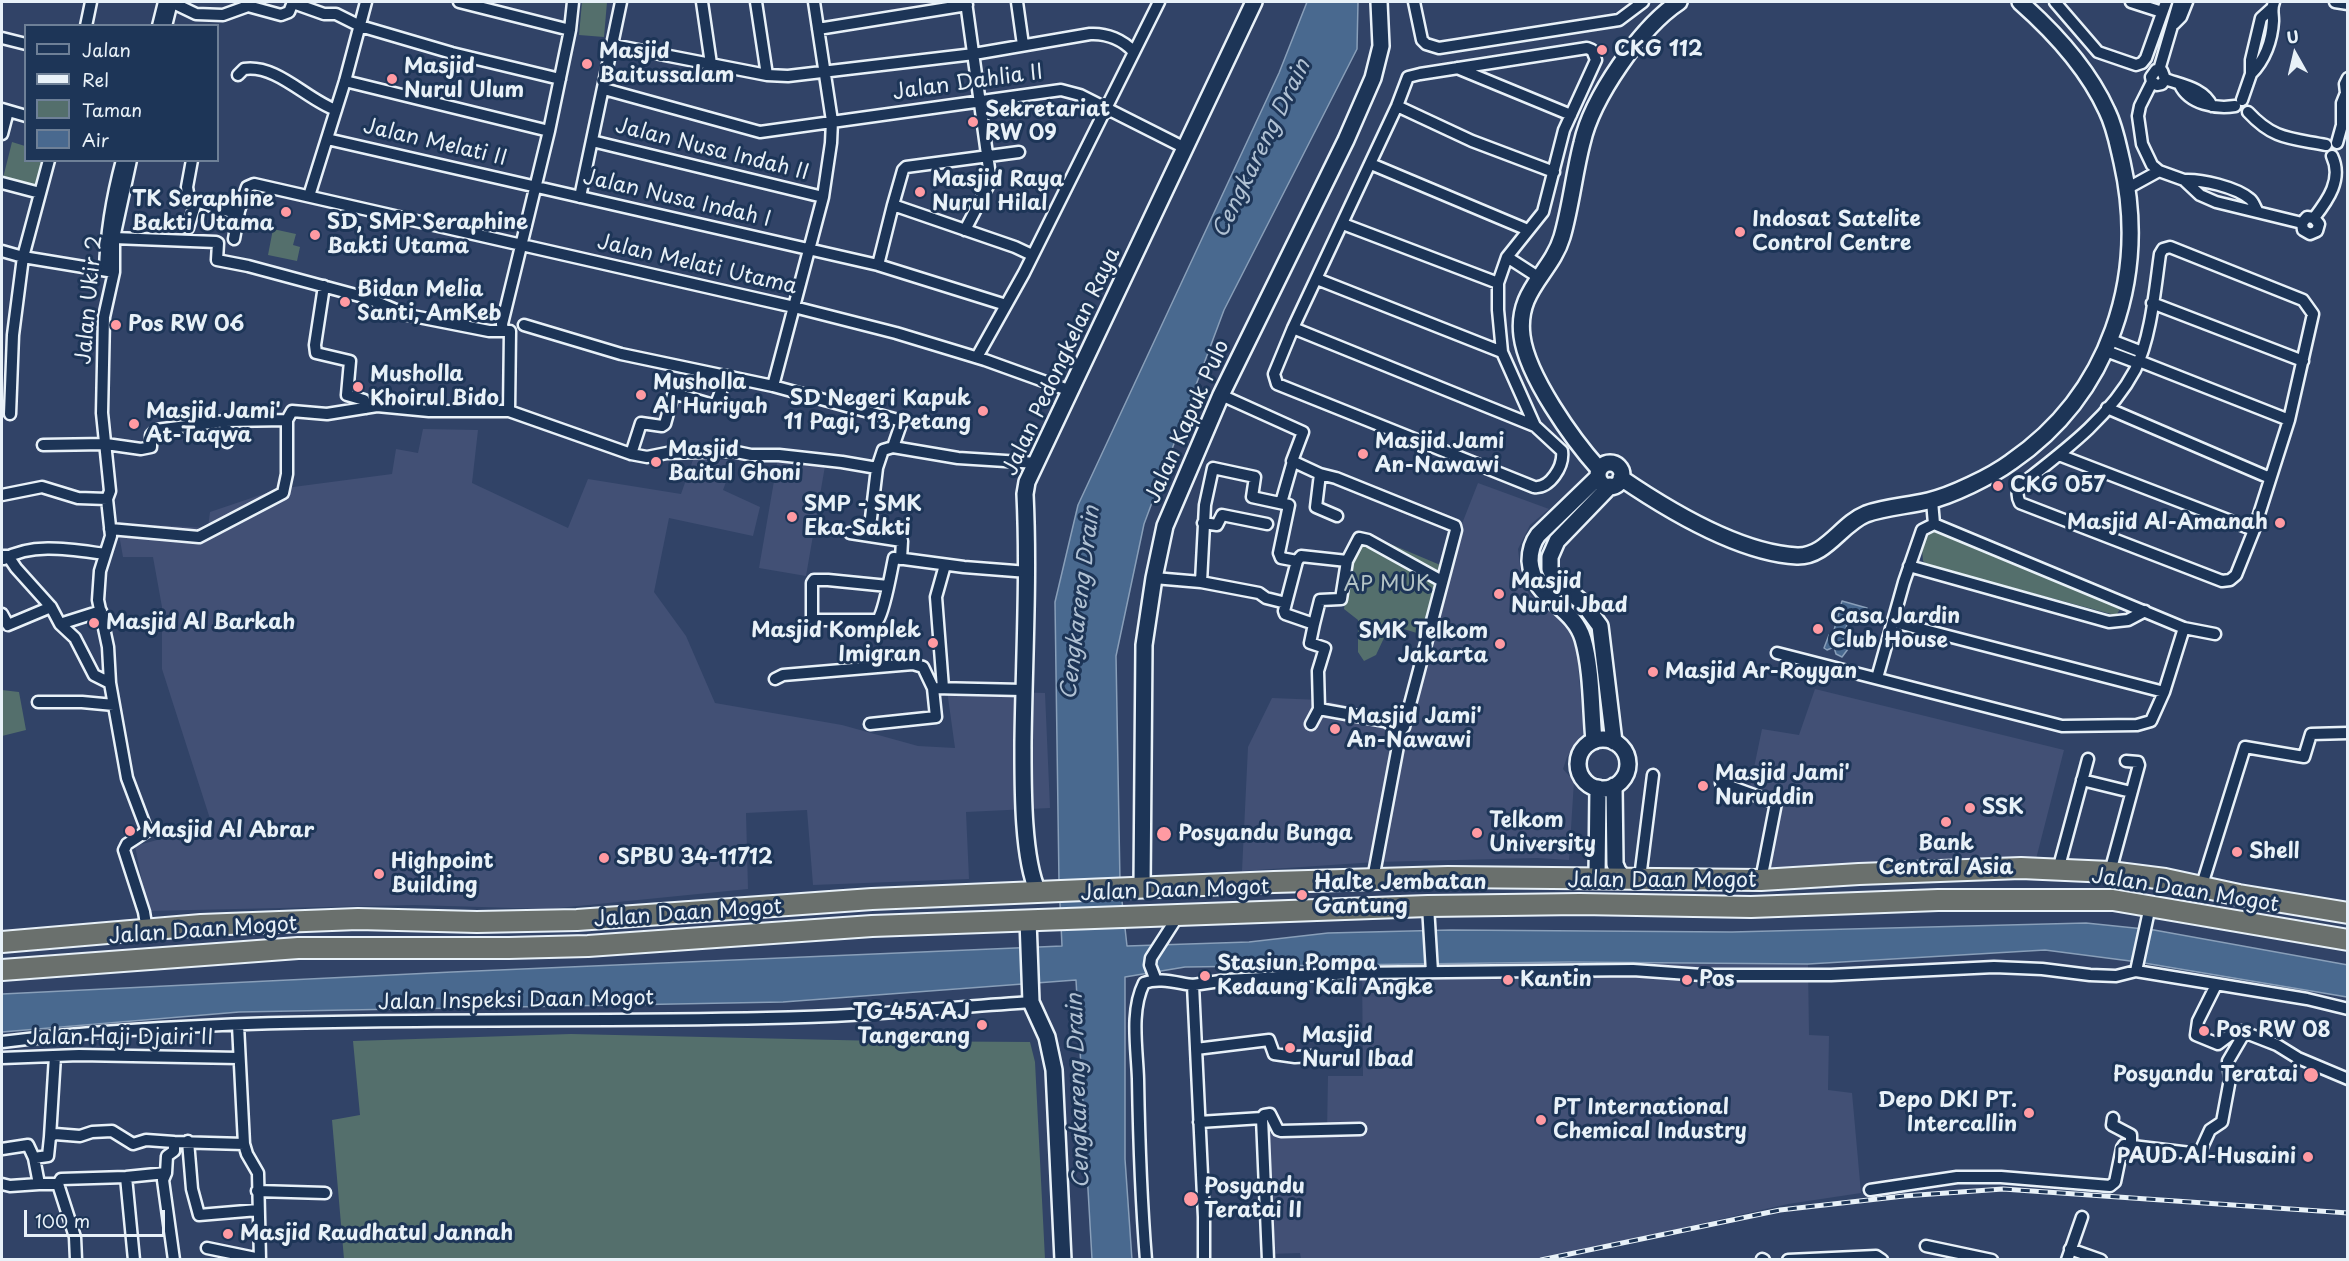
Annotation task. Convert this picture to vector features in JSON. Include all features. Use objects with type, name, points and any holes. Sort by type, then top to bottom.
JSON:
[{"type":"highway","name":"Jalan Daan Mogot","points":[[2,942],[201,925],[358,919],[477,922],[578,920],[872,899],[1373,879],[1598,877],[1761,880],[1931,870],[2021,868],[2110,872],[2165,879],[2201,888],[2348,913]]},
{"type":"highway","points":[[1598,877],[1598,904]]},
{"type":"highway","points":[[1751,907],[1756,897],[1755,889],[1761,880],[1768,889],[1768,897],[1773,906]]},
{"type":"highway","name":"Jalan Daan Mogot","points":[[2,970],[298,948],[588,946],[872,926],[1033,927],[1126,918],[1429,914],[1598,904],[1751,907],[1938,900],[2078,898],[2113,900],[2149,911],[2348,940]]},
{"type":"street","points":[[86,24],[91,2]]},
{"type":"street","points":[[158,24],[164,2]]},
{"type":"street","points":[[166,24],[171,2],[196,14],[223,15],[248,6],[281,15],[289,12],[293,2],[324,14],[336,14],[360,26],[452,53],[560,80]]},
{"type":"street","points":[[309,196],[345,81],[366,2]]},
{"type":"street","points":[[459,2],[570,30]]},
{"type":"street","points":[[503,331],[502,324],[560,80],[573,2]]},
{"type":"street","points":[[580,197],[621,2]]},
{"type":"street","points":[[702,2],[711,64]]},
{"type":"street","points":[[756,2],[767,75]]},
{"type":"street","points":[[773,386],[823,197],[832,121],[814,2]]},
{"type":"street","points":[[1017,2],[1023,45]]},
{"type":"street","points":[[977,357],[1032,255],[1159,2]]},
{"type":"street","name":"Jalan Pedongkelan Raya","points":[[1034,892],[1030,873],[1023,789],[1023,690],[1028,572],[1025,494],[1027,482],[1254,2]]},
{"type":"street","name":"Jalan Kapuk Pulo","points":[[1133,888],[1143,663],[1154,578],[1168,517],[1221,395],[1346,140],[1369,87],[1381,46],[1379,2]]},
{"type":"street","points":[[1414,2],[1422,40],[1431,47],[1439,48],[1619,20],[1643,2]]},
{"type":"street","points":[[1674,3],[1637,44],[1604,88],[1582,140],[1562,237],[1527,298],[1521,318],[1522,338],[1538,380],[1564,424],[1581,448],[1607,475],[1697,524],[1752,546],[1797,556],[1809,556],[1852,522],[1866,514],[1932,501],[2010,464],[2038,441],[2084,388],[2108,346],[2122,307],[2128,279],[2130,236],[2128,188],[2115,131],[2102,102],[2069,52],[2045,24],[2020,2]]},
{"type":"street","points":[[2055,2],[2098,52],[2136,65],[2142,63],[2146,58],[2164,7],[2131,2]]},
{"type":"street","points":[[2162,75],[2180,85],[2183,91],[2205,105],[2247,102],[2250,107],[2248,112],[2259,124],[2276,135],[2331,144],[2339,151],[2332,156],[2336,164],[2334,185],[2329,198],[2314,218],[2319,224],[2317,231],[2310,234],[2303,230],[2302,223],[2216,202],[2200,195],[2184,180],[2159,171],[2146,156],[2139,131],[2140,106],[2152,82],[2160,84],[2162,75],[2174,24],[2174,14],[2179,2]]},
{"type":"street","points":[[2174,24],[2181,17],[2187,2]]},
{"type":"street","points":[[2336,2],[2348,4]]},
{"type":"street","points":[[818,29],[967,3],[990,182],[965,230]]},
{"type":"street","points":[[2239,103],[2251,74],[2251,60],[2261,18],[2272,5]]},
{"type":"street","points":[[613,45],[767,75],[788,76],[974,54],[1100,34],[1118,39],[1134,52]]},
{"type":"street","points":[[2,38],[24,44]]},
{"type":"street","points":[[1293,328],[1535,426],[1560,447],[1563,456],[1551,481],[1539,488],[1280,386],[1274,381],[1274,374],[1293,328],[1371,164],[1408,77],[1580,49],[1592,50],[1596,60],[1564,130],[1543,212],[1507,257],[1498,283],[1502,352],[1535,426]]},
{"type":"street","points":[[1456,68],[1571,115]]},
{"type":"street","points":[[238,75],[244,69],[261,70],[291,82],[300,91],[336,110]]},
{"type":"street","points":[[2331,144],[2342,125],[2342,104],[2347,92],[2345,84],[2348,78]]},
{"type":"street","points":[[345,81],[549,130]]},
{"type":"street","name":"Jalan Dahlia II","points":[[604,89],[760,132],[1061,90],[1080,95],[1185,148]]},
{"type":"street","points":[[1397,106],[1472,141],[1554,172]]},
{"type":"street","points":[[2,134],[5,110],[24,115]]},
{"type":"street","name":"Jalan Melati II","points":[[327,139],[535,186]]},
{"type":"street","name":"Jalan Nusa Indah II","points":[[592,141],[823,197]]},
{"type":"street","points":[[879,265],[893,205],[903,170],[906,167],[1019,152]]},
{"type":"street","points":[[10,414],[13,335],[23,257],[48,162]]},
{"type":"street","points":[[2,251],[23,257],[110,271],[106,236],[113,193],[121,162]]},
{"type":"street","name":"Jalan Ukir 2","points":[[131,162],[114,238],[104,317],[102,413],[110,491],[107,499],[111,536],[100,570],[98,600],[108,647],[110,683],[127,778],[147,831],[127,844],[124,850],[144,912],[147,930]]},
{"type":"street","points":[[192,162],[187,187],[189,199],[235,213],[239,211]]},
{"type":"street","points":[[1371,164],[1528,230]]},
{"type":"street","points":[[2128,188],[2159,171]]},
{"type":"street","points":[[2184,180],[2196,179],[2229,190],[2252,201],[2258,212]]},
{"type":"street","points":[[2,183],[40,192]]},
{"type":"street","name":"Jalan Melati Utama","points":[[234,239],[239,211],[247,187],[254,184],[794,307],[896,333],[977,357],[1071,391]]},
{"type":"street","name":"Jalan Nusa Indah I","points":[[535,186],[879,265],[1006,305]]},
{"type":"street","points":[[188,228],[196,202]]},
{"type":"street","points":[[893,205],[1032,255]]},
{"type":"street","points":[[1343,224],[1498,283]]},
{"type":"street","points":[[114,238],[216,242],[218,243],[217,260],[367,298],[408,315],[489,331],[510,331],[509,411]]},
{"type":"street","points":[[2170,247],[2303,300],[2313,314],[2289,420],[2254,530],[2236,575],[2230,580],[2222,581],[2020,503],[2017,497],[2018,489],[2059,455],[2108,408],[2139,359],[2152,303],[2160,254],[2163,249],[2170,247]]},
{"type":"street","points":[[1507,257],[1538,277]]},
{"type":"street","points":[[1317,279],[1502,352]]},
{"type":"street","points":[[324,286],[315,345],[316,352],[350,361],[347,395],[364,400],[366,408]]},
{"type":"street","points":[[2152,303],[2303,361]]},
{"type":"street","points":[[524,325],[621,354],[773,386],[898,420],[901,424],[893,447]]},
{"type":"street","points":[[2108,346],[2289,420]]},
{"type":"street","points":[[631,454],[641,423],[662,426],[665,424],[673,395],[716,404],[727,376]]},
{"type":"street","points":[[1221,395],[1302,432],[1281,503]]},
{"type":"street","points":[[110,529],[199,537],[283,493],[287,474],[287,420],[292,411],[327,414],[377,406],[429,411],[509,411],[631,454],[647,457],[667,453],[732,451],[877,468]]},
{"type":"street","points":[[2108,408],[2270,478]]},
{"type":"street","points":[[43,445],[106,444],[141,449],[151,447],[151,435],[156,430],[225,421],[287,420]]},
{"type":"street","points":[[225,421],[227,442]]},
{"type":"street","points":[[869,535],[877,468],[883,450],[893,447],[958,458],[1037,463]]},
{"type":"street","points":[[2059,455],[2254,530]]},
{"type":"street","points":[[1293,461],[1320,474],[1336,478],[1455,526],[1456,530],[1404,727],[1401,730],[1373,879]]},
{"type":"street","points":[[1201,582],[1203,523],[1213,468],[1255,477],[1252,497],[1289,505],[1279,555],[1281,558],[1297,561]]},
{"type":"street","points":[[1320,474],[1316,507],[1337,516]]},
{"type":"street","points":[[1594,741],[1583,640],[1573,620],[1541,591],[1534,581],[1530,558],[1531,547],[1538,535],[1607,475]]},
{"type":"street","points":[[1607,475],[1557,541],[1550,556],[1550,569],[1555,580],[1583,603],[1600,626],[1614,742]]},
{"type":"street","points":[[2,495],[42,488],[78,498],[107,499]]},
{"type":"street","points":[[1932,501],[1934,524]]},
{"type":"street","points":[[1203,523],[1217,525],[1222,515],[1267,524]]},
{"type":"street","points":[[1877,678],[1909,566],[1922,530],[1934,524],[2184,628],[2214,634]]},
{"type":"street","points":[[850,533],[902,541],[901,559]]},
{"type":"street","points":[[1311,724],[1319,709],[1318,671],[1325,648],[1310,643],[1320,600],[1341,599],[1347,561],[1359,538],[1368,540],[1442,581]]},
{"type":"street","points":[[105,554],[67,550],[29,550],[4,558],[51,607],[60,624],[75,638],[93,675],[110,683]]},
{"type":"street","points":[[1314,624],[1284,613],[1297,561],[1301,556],[1347,561]]},
{"type":"street","points":[[888,586],[814,580],[812,583],[812,619],[816,621],[878,620],[888,586],[894,558],[1028,572]]},
{"type":"street","points":[[870,724],[936,717],[938,688],[936,597],[945,565]]},
{"type":"street","points":[[1909,566],[2109,622],[2127,620],[2145,611]]},
{"type":"street","points":[[1154,578],[1201,582],[1259,593],[1266,598],[1286,603]]},
{"type":"street","points":[[2,614],[8,625],[51,607]]},
{"type":"street","points":[[60,624],[101,611]]},
{"type":"street","points":[[1894,622],[2164,692]]},
{"type":"street","points":[[1777,653],[2062,726],[2145,724],[2151,721],[2164,692],[2184,628]]},
{"type":"street","points":[[776,680],[783,675],[913,664],[923,667],[938,688]]},
{"type":"street","points":[[938,688],[1023,690]]},
{"type":"street","points":[[38,702],[114,705]]},
{"type":"street","points":[[1319,709],[1385,721],[1401,730]]},
{"type":"street","name":"Jalan Daan Mogot","points":[[2201,888],[2245,747],[2304,758],[2311,734],[2348,733]]},
{"type":"street","points":[[1594,741],[1614,742],[1625,753],[1628,768],[1621,782],[1614,786],[1598,788],[1585,780],[1579,764],[1583,750],[1594,741]]},
{"type":"street","points":[[2058,870],[2088,759]]},
{"type":"street","points":[[2110,872],[2139,764],[2126,760]]},
{"type":"street","points":[[1614,786],[1615,864],[1618,871],[1632,878],[1653,775]]},
{"type":"street","points":[[2082,780],[2130,792]]},
{"type":"street","points":[[1721,783],[1776,803],[1761,880]]},
{"type":"street","points":[[1598,788],[1598,877]]},
{"type":"street","points":[[2136,968],[2149,911]]},
{"type":"street","points":[[1429,914],[1432,970]]},
{"type":"street","points":[[1178,916],[1151,958],[1150,966],[1154,976],[1170,982],[1193,985],[1227,980],[1432,970],[1633,970],[1711,975],[1831,975],[1994,967],[2116,976],[2136,968],[2216,985],[2307,999],[2348,1009]]},
{"type":"street","points":[[1033,927],[1030,996],[1047,1037],[1054,1070],[1063,1260]]},
{"type":"street","points":[[1146,1260],[1139,1140],[1136,1022],[1137,999],[1141,988],[1154,976]]},
{"type":"street","points":[[1193,985],[1204,1260]]},
{"type":"street","points":[[2216,985],[2198,1021],[2196,1035],[2218,1044],[2234,1032],[2245,1032],[2348,1079]]},
{"type":"street","name":"Jalan Inspeksi Daan Mogot","points":[[2,1042],[55,1036],[238,1025],[770,1018],[1030,996]]},
{"type":"street","points":[[207,1248],[260,1259],[258,1173],[244,1144],[238,1025]]},
{"type":"street","points":[[1870,1190],[1957,1177],[2001,1177],[2110,1186],[2115,1182],[2124,1145],[2200,1153],[2210,1130],[2222,1122],[2230,1079],[2228,1060],[2245,1032]]},
{"type":"street","points":[[1196,1049],[1269,1041],[1274,1054],[1295,1058],[1312,1056]]},
{"type":"street","points":[[34,1158],[48,1156],[55,1056]]},
{"type":"street","name":"Jalan Haji Djairi II","points":[[2,1058],[55,1056],[239,1058]]},
{"type":"street","points":[[1199,1122],[1262,1118],[1265,1114],[1272,1115],[1278,1130],[1281,1131],[1360,1129]]},
{"type":"street","points":[[1262,1118],[1268,1260]]},
{"type":"street","points":[[2113,1118],[2112,1125],[2131,1135],[2131,1146]]},
{"type":"street","points":[[50,1137],[56,1134],[80,1136],[92,1131],[112,1131],[133,1144],[146,1140],[244,1144]]},
{"type":"street","points":[[188,1141],[192,1189],[199,1215],[258,1210]]},
{"type":"street","points":[[174,1142],[174,1151],[167,1156],[166,1173],[163,1180],[174,1260]]},
{"type":"street","points":[[2,1149],[28,1145],[34,1158],[39,1184]]},
{"type":"street","points":[[58,1184],[61,1179],[166,1173]]},
{"type":"street","points":[[126,1177],[134,1260]]},
{"type":"street","points":[[2,1184],[10,1186],[58,1184]]},
{"type":"street","points":[[58,1184],[75,1236],[76,1260]]},
{"type":"street","points":[[257,1191],[325,1193]]},
{"type":"street","points":[[2082,1217],[2069,1254],[2101,1260]]},
{"type":"street","points":[[1926,1246],[1992,1260]]},
{"type":"street","points":[[1788,1260],[1865,1256],[1876,1256],[1882,1260]]},
{"type":"shaded area","points":[[423,429],[478,430],[472,483],[568,528],[588,479],[681,494],[694,457],[734,461],[723,490],[760,507],[753,536],[669,518],[654,592],[686,636],[715,703],[842,725],[918,746],[955,748],[947,690],[1045,693],[1050,808],[966,812],[969,879],[813,885],[807,810],[746,813],[748,889],[548,909],[414,905],[148,911],[135,846],[212,825],[162,669],[162,607],[153,557],[123,557],[117,523],[208,528],[210,512],[278,489],[392,474],[396,449],[418,453]]},
{"type":"shaded area","name":"SMP - SMK Eka Sakti","points":[[778,458],[825,466],[806,576],[759,568]]},
{"type":"shaded area","points":[[1478,483],[1549,509],[1530,525],[1518,549],[1521,575],[1529,594],[1568,627],[1577,651],[1584,739],[1567,757],[1563,769],[1574,781],[1569,860],[1537,858],[1376,862],[1242,871],[1248,747],[1272,698],[1321,700],[1402,718],[1445,567]]},
{"type":"shaded area","points":[[1815,689],[2064,750],[2036,859],[1769,868],[1783,800],[1749,792],[1762,729],[1799,735]]},
{"type":"shaded area","points":[[1570,962],[1808,964],[1809,1035],[1829,1036],[1828,1090],[1852,1093],[1861,1193],[1788,1204],[1543,1259],[1301,1259],[1300,1253],[1268,1254],[1261,1133],[1327,1132],[1328,1076],[1363,1076],[1362,966]]},
{"type":"green space","points":[[582,2],[607,2],[604,37],[579,35]]},
{"type":"green space","points":[[12,142],[24,146],[24,162],[45,162],[38,187],[3,178]]},
{"type":"green space","points":[[273,229],[296,234],[293,245],[300,247],[297,261],[268,255]]},
{"type":"green space","points":[[1935,530],[2117,605],[2120,609],[2117,614],[2111,614],[1927,565],[1923,561],[1922,549],[1927,533]]},
{"type":"green space","name":"AP MUK","points":[[1360,535],[1388,543],[1445,567],[1427,636],[1390,625],[1376,655],[1364,661],[1358,652],[1358,620],[1344,609],[1351,560]]},
{"type":"green space","points":[[2,690],[19,692],[26,730],[2,736]]},
{"type":"green space","points":[[571,1034],[1030,1042],[1035,1062],[1045,1259],[344,1259],[332,1120],[360,1115],[353,1041]]},
{"type":"water","name":"Cengkareng Drain","points":[[1307,2],[1358,2],[1357,49],[1224,310],[1144,524],[1116,656],[1120,883],[1127,946],[1249,942],[1328,933],[1451,930],[1732,932],[2086,923],[2154,930],[2348,965],[2347,997],[2138,962],[2045,950],[1808,964],[1570,962],[1185,967],[1125,977],[1125,1159],[1132,1260],[1092,1259],[1076,980],[783,1002],[239,1012],[2,1032],[2,994],[1062,946],[1055,602],[1078,505],[1279,73]]},
{"type":"water","points":[[1842,601],[1867,608],[1866,612],[1851,609],[1843,639],[1851,645],[1842,657],[1836,654],[1834,647],[1827,650],[1824,648],[1829,635],[1833,634]]},
{"type":"railway","points":[[1541,1260],[1780,1210],[1904,1196],[2003,1189],[2348,1213]]},
{"type":"place","name":"CKG 112","points":[[1602,50]]},
{"type":"place","name":"Masjid Baitussalam","points":[[587,64]]},
{"type":"place","name":"Masjid Nurul Ulum","points":[[392,79]]},
{"type":"place","name":"Sekretariat RW 09","points":[[973,122]]},
{"type":"place","name":"Masjid Raya Nurul Hilal","points":[[920,192]]},
{"type":"place","name":"TK Seraphine Bakti Utama","points":[[286,212]]},
{"type":"place","name":"Indosat Satelite Control Centre","points":[[1740,232]]},
{"type":"place","name":"SD, SMP Seraphine Bakti Utama","points":[[315,235]]},
{"type":"place","name":"Bidan Melia Santi, AmKeb","points":[[345,302]]},
{"type":"place","name":"Pos RW 06","points":[[116,325]]},
{"type":"place","name":"Musholla Khoirul Bido","points":[[358,387]]},
{"type":"place","name":"Musholla Al Huriyah","points":[[641,395]]},
{"type":"place","name":"SD Negeri Kapuk 11 Pagi, 13 Petang","points":[[983,411]]},
{"type":"place","name":"Masjid Jami' At-Taqwa","points":[[134,424]]},
{"type":"place","name":"Masjid Jami An-Nawawi","points":[[1363,454]]},
{"type":"place","name":"Masjid Baitul Ghoni","points":[[656,462]]},
{"type":"place","name":"CKG 057","points":[[1998,486]]},
{"type":"place","name":"SMP - SMK Eka Sakti","points":[[792,517]]},
{"type":"place","name":"Masjid Al-Amanah","points":[[2280,523]]},
{"type":"place","name":"Masjid Nurul Jbad","points":[[1499,594]]},
{"type":"place","name":"Masjid Al Barkah","points":[[94,623]]},
{"type":"place","name":"Casa Jardin Club House","points":[[1818,629]]},
{"type":"place","name":"Masjid Komplek Imigran","points":[[933,643]]},
{"type":"place","name":"SMK Telkom Jakarta","points":[[1500,644]]},
{"type":"place","name":"Masjid Ar-Royyan","points":[[1653,672]]},
{"type":"place","name":"Masjid Jami' An-Nawawi","points":[[1335,729]]},
{"type":"place","name":"Masjid Jami' Nuruddin","points":[[1703,786]]},
{"type":"place","name":"SSK","points":[[1970,808]]},
{"type":"place","name":"Bank Central Asia","points":[[1946,822]]},
{"type":"place","name":"Masjid Al Abrar","points":[[130,831]]},
{"type":"place","name":"Telkom University","points":[[1477,833]]},
{"type":"place","name":"Posyandu Bunga","points":[[1164,834]]},
{"type":"place","name":"Shell","points":[[2237,852]]},
{"type":"place","name":"SPBU 34-11712","points":[[604,858]]},
{"type":"place","name":"Highpoint Building","points":[[379,874]]},
{"type":"place","name":"Halte Jembatan Gantung","points":[[1302,895]]},
{"type":"place","name":"Stasiun Pompa Kedaung Kali Angke","points":[[1205,976]]},
{"type":"place","name":"Kantin","points":[[1508,980]]},
{"type":"place","name":"Pos","points":[[1687,980]]},
{"type":"place","name":"TG 45A AJ Tangerang","points":[[982,1025]]},
{"type":"place","name":"Pos RW 08","points":[[2204,1031]]},
{"type":"place","name":"Masjid Nurul Ibad","points":[[1290,1048]]},
{"type":"place","name":"Posyandu Teratai","points":[[2311,1075]]},
{"type":"place","name":"Depo DKI PT. Intercallin","points":[[2029,1113]]},
{"type":"place","name":"PT International Chemical Industry","points":[[1541,1120]]},
{"type":"place","name":"PAUD Al-Husaini","points":[[2308,1157]]},
{"type":"place","name":"Posyandu Teratai II","points":[[1191,1199]]},
{"type":"place","name":"Masjid Raudhatul Jannah","points":[[228,1234]]}]
